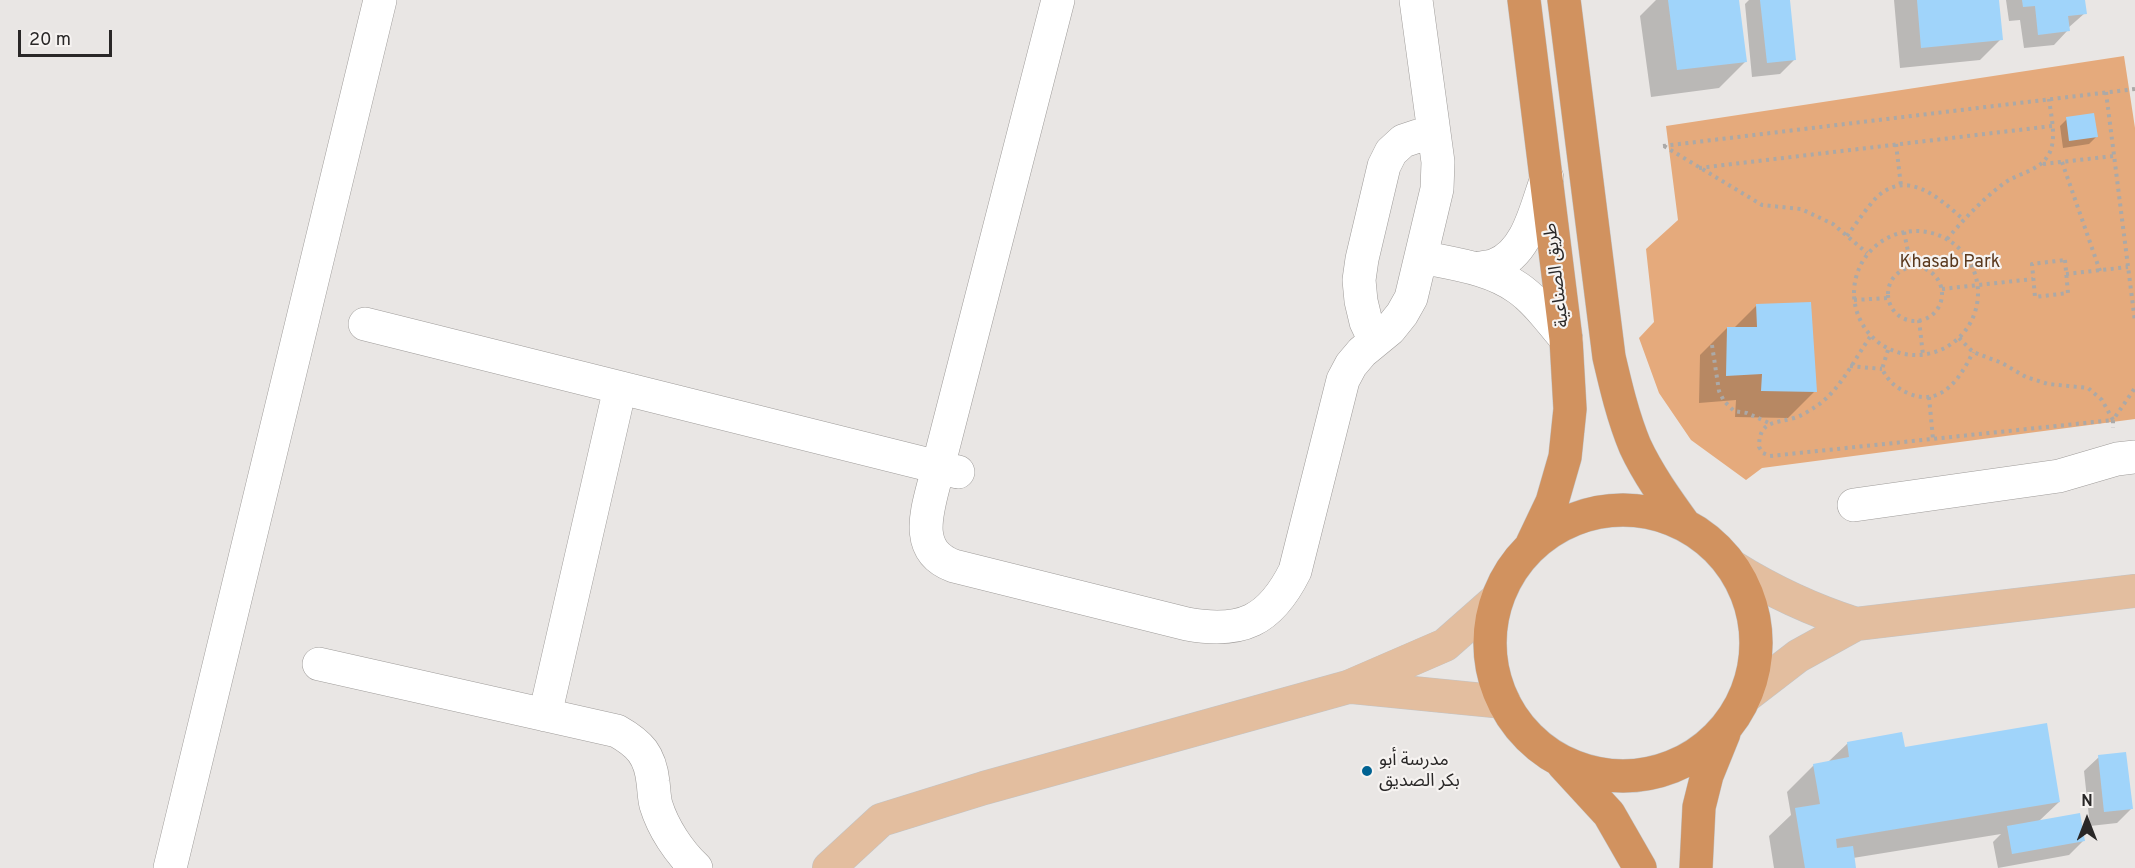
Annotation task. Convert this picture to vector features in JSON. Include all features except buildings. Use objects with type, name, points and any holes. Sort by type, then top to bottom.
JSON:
[{"type":"highway","name":"طريق الصناعية","points":[[1524,0],[1566,339],[1570,409],[1565,457],[1552,502],[1532,546]]},
{"type":"highway","points":[[1564,0],[1609,357],[1619,402],[1635,446],[1658,487],[1684,524]]},
{"type":"highway","points":[[1696,868],[1699,807],[1707,775],[1727,727],[1746,696],[1755,663],[1756,630],[1749,597],[1733,567],[1711,543],[1684,524],[1653,513],[1621,510],[1588,514],[1558,526],[1532,546],[1511,571],[1496,600],[1490,631],[1491,662],[1499,693],[1514,720],[1536,744],[1560,760],[1594,773],[1631,776],[1667,769],[1700,752],[1727,727]]},
{"type":"highway","points":[[1560,760],[1609,814],[1640,868]]},
{"type":"main road","points":[[1733,567],[1792,601],[1856,624]]},
{"type":"main road","points":[[1746,696],[1798,656],[1856,624],[2135,591]]},
{"type":"main road","points":[[829,868],[881,820],[984,788],[1348,687],[1445,645],[1496,600]]},
{"type":"main road","points":[[1348,687],[1504,702]]},
{"type":"lane","points":[[170,868],[380,0]]},
{"type":"lane","points":[[1058,0],[948,469],[925,530],[927,542],[932,553],[942,561],[1213,629],[1240,625],[1264,614],[1283,595],[1295,571],[1343,380],[1356,358],[1390,329],[1411,298],[1437,189],[1438,162],[1416,0]]},
{"type":"lane","points":[[1375,341],[1366,322],[1359,280],[1384,166],[1391,152],[1403,141],[1418,136],[1434,136]]},
{"type":"lane","points":[[1477,268],[1497,264],[1514,253],[1525,237],[1547,178]]},
{"type":"lane","points":[[1421,257],[1477,268],[1518,288],[1534,302],[1566,339]]},
{"type":"lane","points":[[365,324],[948,469]]},
{"type":"lane","points":[[545,715],[620,388]]},
{"type":"lane","points":[[1854,505],[2060,476],[2126,458]]},
{"type":"lane","points":[[319,664],[617,731],[632,740],[644,753],[651,768],[656,805],[671,838],[696,868]]},
{"type":"path","points":[[1867,253],[1833,224],[1801,209],[1762,206],[1663,146],[2135,89]]},
{"type":"path","points":[[2106,92],[2135,322]]},
{"type":"path","points":[[2042,164],[2050,153],[2053,143],[2049,99]]},
{"type":"path","points":[[1699,168],[2052,126]]},
{"type":"path","points":[[1896,144],[1901,186]]},
{"type":"path","points":[[1947,239],[1972,209],[2009,180],[2042,164],[2114,156]]},
{"type":"path","points":[[2062,162],[2100,271]]},
{"type":"path","points":[[1847,236],[1876,197],[1885,191],[1901,186],[1921,187],[1964,219]]},
{"type":"path","points":[[1904,231],[1911,266]]},
{"type":"path","points":[[1904,231],[1926,231],[1947,239],[1964,252],[1975,272],[1978,293],[1975,314],[1966,330],[1951,346],[1931,354],[1909,356],[1888,350],[1870,337],[1856,315],[1852,294],[1856,272],[1867,253],[1884,239],[1904,231]]},
{"type":"path","points":[[2065,260],[2067,274],[2068,293],[2036,297],[2032,264],[2065,260]]},
{"type":"path","points":[[1911,266],[1930,271],[1939,280],[1942,299],[1939,308],[1932,315],[1910,321],[1900,318],[1893,311],[1888,298],[1889,284],[1894,275],[1911,266]]},
{"type":"path","points":[[2067,274],[2128,267]]},
{"type":"path","points":[[1942,289],[2033,279]]},
{"type":"path","points":[[1854,300],[1888,298]]},
{"type":"path","points":[[1919,320],[1923,355]]},
{"type":"path","points":[[1870,337],[1836,387],[1817,406],[1795,418],[1769,423],[1762,430],[1759,447],[1763,453],[1770,456],[2113,420],[2135,388]]},
{"type":"path","points":[[1959,338],[1973,352],[2002,363],[2026,377],[2048,384],[2088,388],[2102,400],[2113,420],[2126,458]]},
{"type":"path","points":[[1712,345],[1719,391],[1724,401],[1734,411],[1747,413],[1769,423]]},
{"type":"path","points":[[1888,350],[1882,369],[1888,381],[1917,397],[1939,395],[1952,386],[1964,371],[1973,352]]},
{"type":"path","points":[[1850,366],[1882,369]]},
{"type":"path","points":[[1929,397],[1934,439]]},
{"type":"green space","name":"Khasab Park","points":[[2124,56],[2135,128],[2135,419],[1762,468],[1746,480],[1691,440],[1659,393],[1639,338],[1654,322],[1646,249],[1678,220],[1666,126]]},
{"type":"place","name":"مدرسة أبو بكر الصديق","points":[[1367,771]]}]
